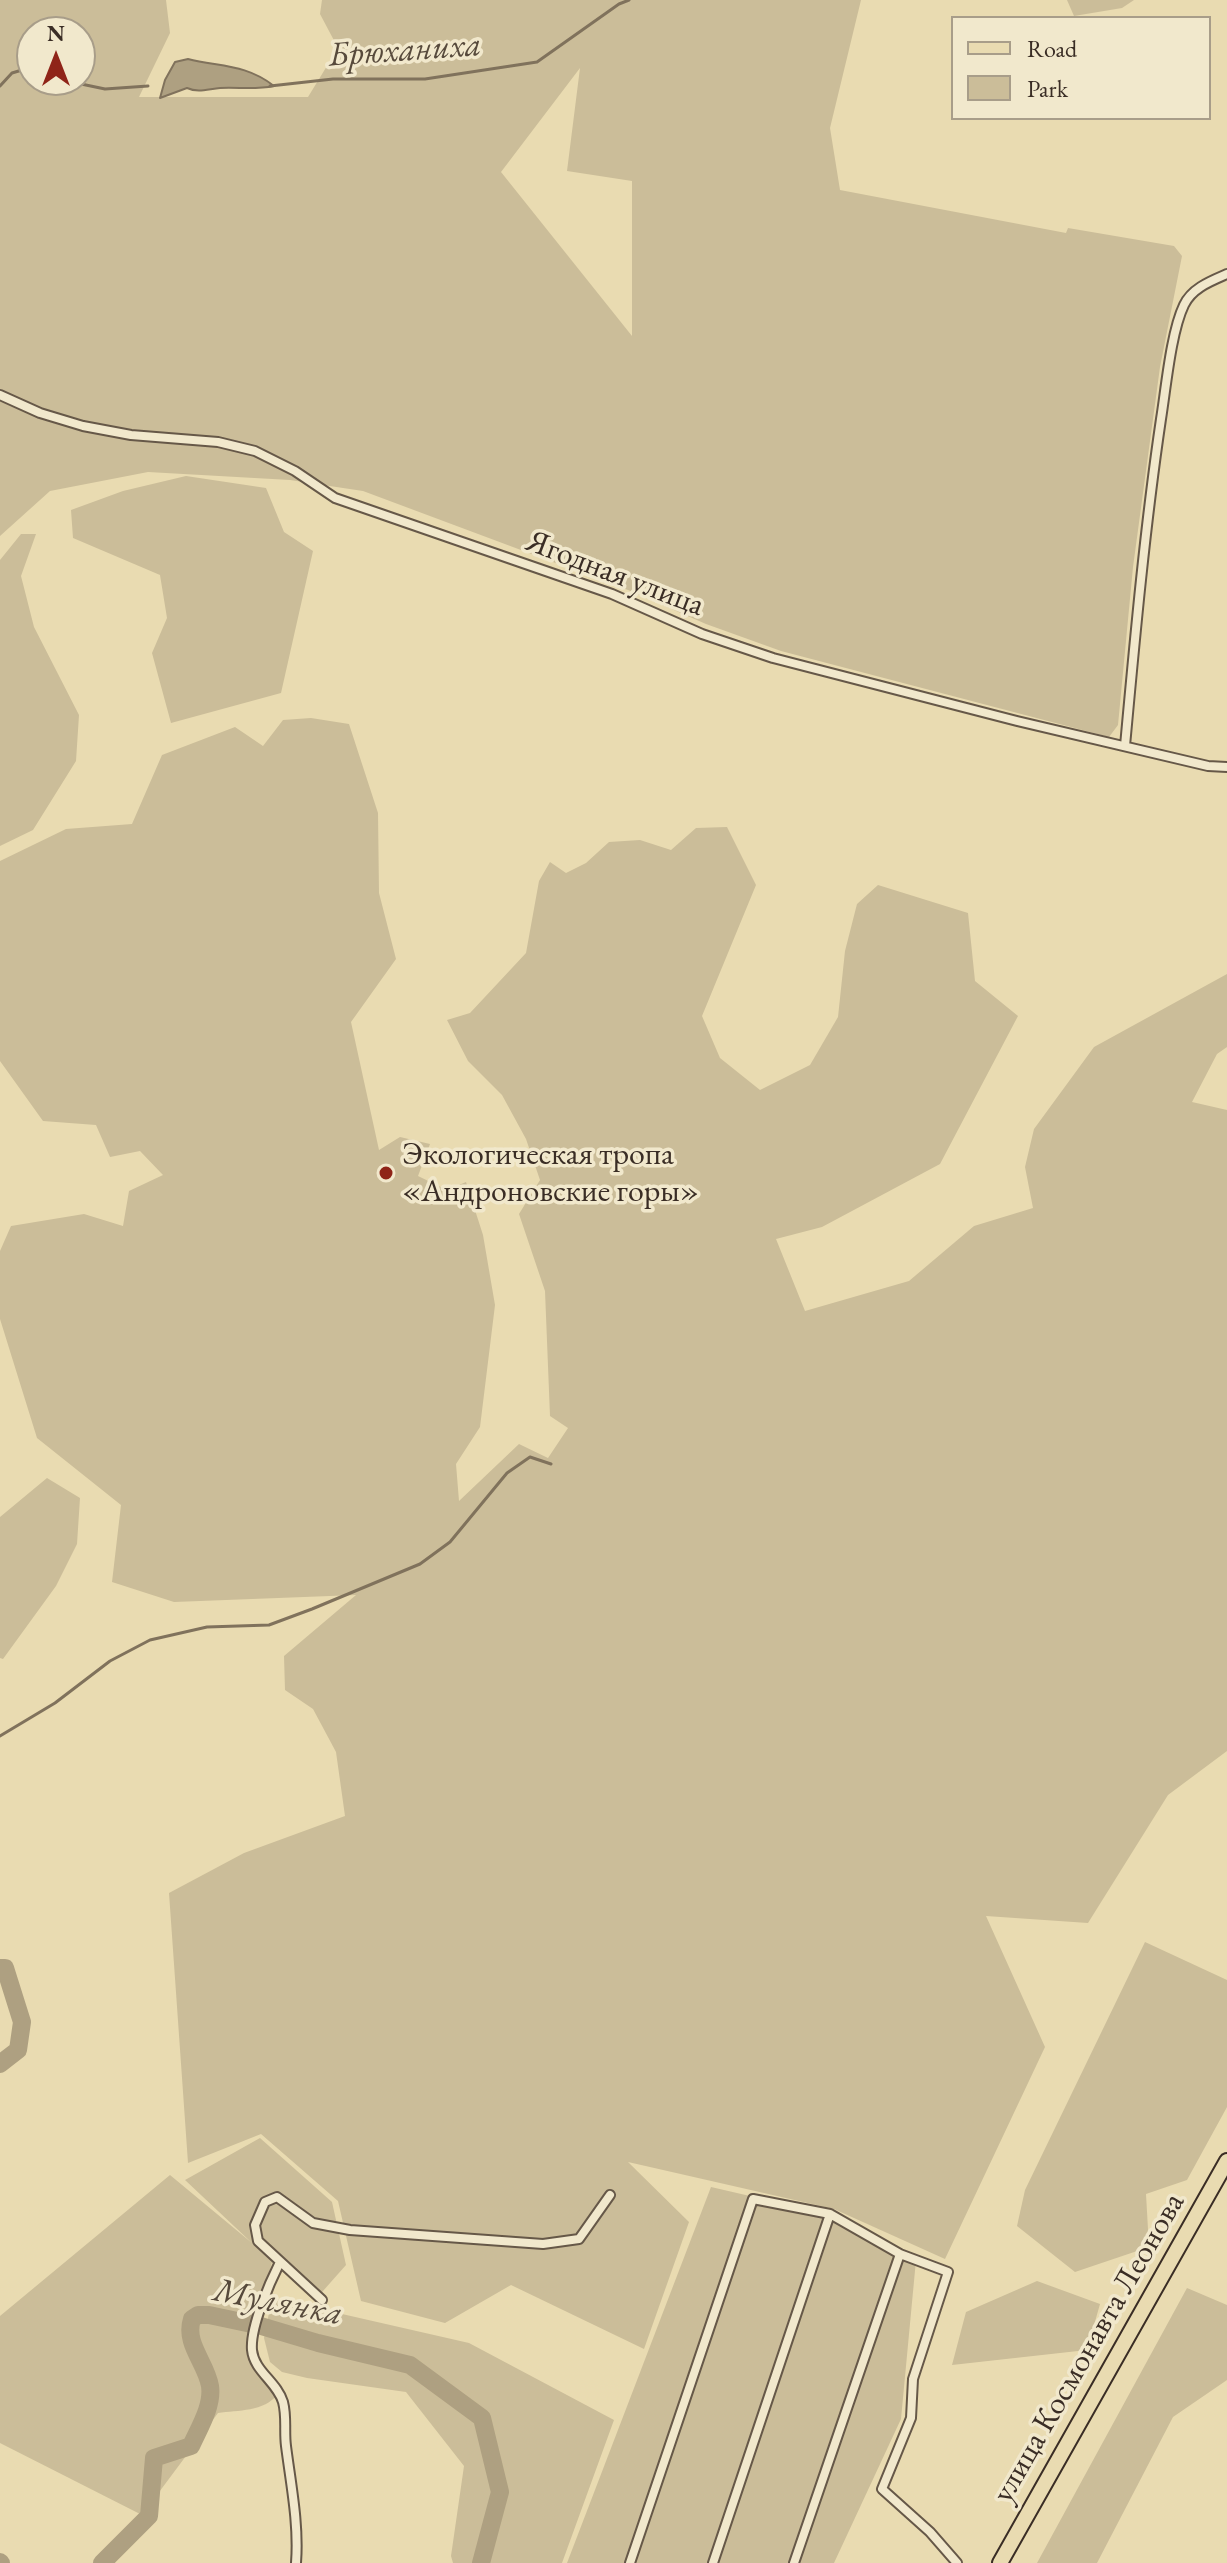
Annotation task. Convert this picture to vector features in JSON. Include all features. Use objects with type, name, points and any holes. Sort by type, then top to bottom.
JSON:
[{"type":"main road","name":"улица Космонавта Леонова","points":[[1000,2563],[1227,2161]]},
{"type":"street","points":[[1125,746],[1154,467],[1179,318],[1184,303],[1195,291],[1227,274]]},
{"type":"street","name":"Ягодная улица","points":[[0,395],[40,413],[83,426],[131,435],[218,442],[255,451],[295,471],[335,498],[612,594],[702,634],[773,658],[1208,766],[1227,767]]},
{"type":"street","points":[[322,2300],[258,2241],[255,2225],[265,2202],[277,2197],[313,2223],[350,2230],[543,2244],[579,2239],[610,2195]]},
{"type":"street","points":[[630,2563],[753,2199],[830,2214],[900,2254],[948,2272],[913,2379],[911,2418],[882,2489],[930,2532],[957,2563]]},
{"type":"street","points":[[713,2563],[830,2214]]},
{"type":"street","points":[[794,2563],[900,2254]]},
{"type":"street","points":[[280,2262],[269,2284],[252,2339],[255,2364],[282,2399],[285,2414],[298,2544],[296,2563]]},
{"type":"green space","points":[[0,0],[166,0],[170,33],[139,97],[308,97],[338,48],[320,14],[322,0],[861,0],[830,128],[840,190],[1066,233],[1068,228],[1174,246],[1182,256],[1160,367],[1133,567],[1118,725],[1109,737],[781,651],[363,491],[290,480],[148,472],[50,491],[0,536]],"holes":[[[580,68],[567,171],[632,181],[632,336],[501,172]]]},
{"type":"green space","points":[[1067,0],[1134,0],[1122,8],[1074,16]]},
{"type":"green space","points":[[186,476],[266,488],[284,532],[313,551],[281,693],[171,723],[152,653],[167,618],[160,575],[73,538],[71,510],[123,491]]},
{"type":"green space","points":[[21,534],[36,534],[21,576],[34,627],[79,715],[76,761],[33,830],[0,846],[0,560]]},
{"type":"green space","points":[[311,718],[349,724],[378,813],[379,893],[396,959],[351,1022],[379,1150],[400,1137],[430,1144],[418,1176],[447,1190],[466,1182],[483,1235],[495,1305],[480,1427],[456,1464],[459,1501],[519,1444],[548,1458],[568,1428],[550,1416],[545,1291],[519,1214],[540,1180],[526,1139],[502,1095],[468,1061],[447,1020],[470,1013],[526,953],[539,881],[550,862],[566,873],[586,863],[609,842],[640,840],[671,850],[696,828],[727,827],[756,885],[702,1016],[720,1058],[760,1090],[810,1065],[838,1017],[845,951],[857,904],[878,885],[968,913],[975,981],[1018,1016],[940,1164],[822,1227],[776,1239],[805,1311],[909,1281],[974,1226],[1033,1208],[1025,1167],[1034,1129],[1094,1047],[1227,974],[1227,1047],[1217,1054],[1192,1102],[1227,1110],[1227,1751],[1168,1795],[1088,1923],[986,1916],[1045,2047],[945,2259],[834,2209],[628,2162],[689,2222],[644,2349],[511,2285],[445,2323],[361,2301],[338,2201],[261,2134],[188,2163],[169,1893],[244,1853],[345,1816],[336,1752],[313,1709],[285,1690],[284,1656],[356,1595],[174,1602],[112,1582],[121,1505],[37,1438],[0,1319],[0,1251],[11,1226],[84,1214],[123,1226],[129,1191],[163,1175],[140,1151],[110,1157],[96,1125],[43,1121],[0,1061],[0,861],[66,829],[132,824],[162,755],[235,727],[263,746],[283,720]]},
{"type":"green space","points":[[47,1478],[80,1498],[77,1544],[56,1586],[3,1659],[0,1658],[0,1517]]},
{"type":"green space","points":[[1145,1942],[1227,1980],[1227,2107],[1187,2180],[1146,2194],[1149,2247],[1075,2272],[1017,2226],[1025,2190]]},
{"type":"green space","points":[[260,2138],[332,2202],[346,2265],[315,2300],[272,2262],[253,2335],[253,2350],[278,2394],[258,2407],[218,2413],[142,2515],[0,2443],[0,2316],[170,2175],[252,2243],[185,2180]]},
{"type":"green space","points":[[711,2187],[806,2209],[916,2260],[901,2419],[834,2563],[567,2563]]},
{"type":"green space","points":[[1037,2281],[1100,2304],[1087,2350],[952,2365],[966,2312]]},
{"type":"green space","points":[[1187,2288],[1227,2305],[1227,2380],[1173,2417],[1097,2563],[1037,2563]]},
{"type":"green space","points":[[272,2298],[469,2343],[614,2420],[562,2563],[453,2563],[451,2556],[464,2466],[406,2392],[307,2378],[282,2372],[270,2362],[264,2338]]},
{"type":"shaded area","points":[[188,59],[243,70],[274,86],[187,88],[160,98],[175,62]]},
{"type":"waterway","name":"Брюханиха","points":[[270,86],[333,79],[425,79],[537,62],[629,0]]},
{"type":"waterway","name":"Брюханиха","points":[[0,86],[16,72]]},
{"type":"waterway","name":"Брюханиха","points":[[96,87],[148,86]]},
{"type":"waterway","points":[[0,1736],[55,1703],[110,1661],[150,1640],[207,1627],[269,1625],[420,1564],[450,1542],[507,1473],[530,1457],[551,1464]]},
{"type":"waterway","name":"Мулянка","points":[[0,1968],[5,1968],[22,2022],[18,2050],[0,2064]]},
{"type":"waterway","name":"Мулянка","points":[[102,2563],[149,2516],[154,2458],[191,2446],[205,2417],[210,2386],[193,2345],[190,2328],[192,2319],[198,2315],[261,2326],[410,2365],[482,2418],[500,2492],[481,2563]]},
{"type":"place","name":"Экологическая тропа «Андроновские горы»","points":[[386,1173]]}]
